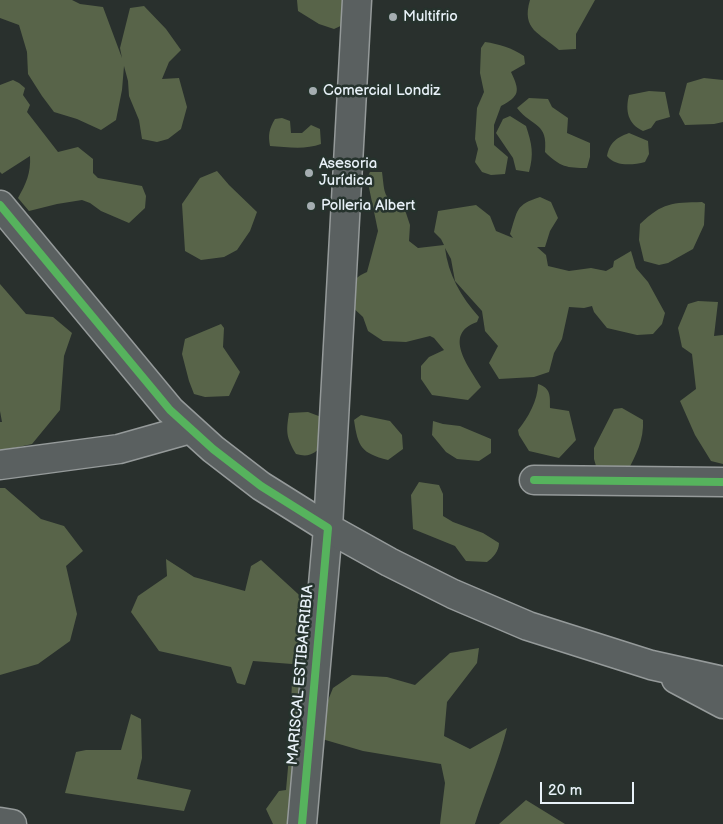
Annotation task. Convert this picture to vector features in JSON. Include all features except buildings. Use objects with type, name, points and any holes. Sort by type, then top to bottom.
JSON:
[{"type":"street","name":"MARISCAL ESTIBARRIBIA","points":[[302,824],[328,528],[357,0]]},
{"type":"street","points":[[0,205],[170,410],[213,449],[261,486],[328,528],[389,562],[453,594],[520,622],[650,665],[723,680]]},
{"type":"street","points":[[0,465],[119,450],[190,429]]},
{"type":"street","points":[[534,480],[723,482]]},
{"type":"street","points":[[650,665],[723,704]]},
{"type":"street","points":[[0,822],[12,824]]},
{"type":"green space","points":[[0,0],[72,0],[80,4],[103,7],[122,58],[120,48],[130,8],[144,6],[166,29],[181,50],[169,62],[162,79],[179,78],[187,107],[181,129],[168,139],[157,142],[142,139],[139,120],[129,96],[124,66],[122,90],[116,120],[101,130],[77,119],[54,112],[28,74],[27,52],[19,25],[0,18]]},
{"type":"green space","points":[[297,0],[361,0],[347,23],[334,29],[319,24],[298,11]]},
{"type":"green space","points":[[530,0],[595,0],[576,34],[576,49],[559,50],[534,30],[528,18]]},
{"type":"green space","points":[[485,42],[505,47],[524,56],[525,64],[511,72],[517,88],[515,96],[501,106],[494,125],[494,145],[508,157],[505,174],[491,175],[482,172],[475,162],[478,149],[475,139],[477,108],[484,92],[480,73],[481,48]]},
{"type":"green space","points":[[704,78],[723,80],[723,122],[685,125],[679,114],[687,83]]},
{"type":"green space","points":[[13,80],[25,88],[23,95],[30,105],[27,112],[58,152],[78,147],[93,159],[93,173],[98,178],[142,186],[146,196],[145,208],[129,223],[101,211],[82,200],[29,211],[18,198],[30,168],[30,156],[2,174],[0,172],[0,85]]},
{"type":"green space","points":[[649,91],[665,92],[670,117],[656,121],[651,128],[643,131],[631,121],[627,106],[629,95]]},
{"type":"green space","points":[[529,98],[548,99],[552,107],[568,118],[567,133],[590,143],[590,157],[587,168],[564,166],[545,152],[542,130],[517,108]]},
{"type":"green space","points":[[510,116],[526,126],[532,149],[529,172],[516,170],[513,158],[496,133],[503,119]]},
{"type":"green space","points":[[282,118],[290,121],[291,133],[302,133],[311,125],[320,129],[321,144],[302,148],[270,146],[269,135],[271,126],[275,119]]},
{"type":"green space","points":[[629,133],[648,141],[649,154],[645,162],[620,164],[607,156],[614,141]]},
{"type":"green space","points":[[217,171],[257,212],[250,231],[237,250],[224,257],[201,260],[185,251],[182,204],[200,178]]},
{"type":"green space","points":[[370,172],[382,172],[386,194],[392,201],[404,207],[410,225],[409,241],[418,248],[444,245],[434,232],[438,211],[476,205],[490,216],[496,231],[513,238],[510,234],[516,214],[522,206],[540,197],[551,202],[558,218],[550,231],[545,247],[537,247],[546,255],[548,266],[569,271],[591,268],[606,271],[613,267],[614,261],[631,251],[636,268],[648,282],[665,313],[662,324],[653,334],[637,335],[607,328],[594,312],[592,306],[584,308],[569,307],[562,339],[554,353],[549,372],[534,377],[499,379],[489,363],[498,346],[485,331],[482,311],[455,281],[451,259],[445,248],[449,267],[456,285],[479,317],[477,322],[467,327],[461,334],[460,343],[465,361],[481,387],[468,400],[432,395],[421,379],[421,366],[429,357],[444,350],[434,338],[430,336],[406,342],[383,341],[368,331],[363,317],[349,304],[350,288],[358,277],[367,272],[378,231],[367,178]]},
{"type":"green space","points":[[702,202],[705,204],[704,225],[693,249],[668,263],[659,265],[644,261],[639,240],[640,224],[655,211],[668,205]]},
{"type":"green space","points":[[0,284],[26,314],[53,317],[72,333],[64,356],[60,410],[32,444],[0,451],[0,422],[2,422],[0,411]]},
{"type":"green space","points":[[698,301],[718,302],[714,336],[723,335],[723,464],[711,461],[695,435],[680,401],[696,389],[692,354],[682,347],[678,328],[688,304]]},
{"type":"green space","points":[[221,324],[224,328],[223,347],[240,372],[229,396],[205,397],[194,394],[182,354],[185,339]]},
{"type":"green space","points":[[538,384],[548,390],[550,408],[569,411],[576,440],[559,458],[529,451],[519,435],[518,430],[529,414],[538,390]]},
{"type":"green space","points":[[622,408],[643,420],[639,447],[627,472],[598,473],[594,459],[594,448],[614,409]]},
{"type":"green space","points":[[308,412],[324,418],[324,444],[312,454],[296,454],[288,434],[289,413]]},
{"type":"green space","points":[[361,415],[390,421],[402,435],[403,449],[388,460],[372,455],[362,448],[357,437],[354,420]]},
{"type":"green space","points":[[433,421],[460,426],[491,439],[491,453],[479,461],[457,459],[446,452],[432,435]]},
{"type":"green space","points":[[419,482],[439,485],[443,494],[443,516],[453,522],[483,533],[499,543],[497,551],[487,562],[466,561],[455,546],[413,529],[411,495]]},
{"type":"green space","points":[[0,488],[5,488],[41,519],[64,526],[83,551],[66,566],[77,614],[70,641],[38,664],[0,675]]},
{"type":"green space","points":[[166,559],[194,577],[245,591],[251,566],[261,560],[309,604],[311,662],[292,664],[253,661],[245,685],[237,683],[231,667],[159,651],[131,612],[138,596],[167,576]]},
{"type":"green space","points":[[479,648],[477,663],[447,702],[444,736],[470,749],[507,728],[475,824],[440,824],[445,783],[441,764],[363,751],[322,739],[318,725],[333,688],[352,675],[387,677],[415,685],[450,653]]},
{"type":"green space","points":[[307,674],[298,824],[273,824],[266,809],[279,791],[286,790],[290,745],[292,677]]},
{"type":"green space","points":[[131,714],[141,719],[142,758],[137,779],[191,790],[184,811],[65,793],[76,752],[86,750],[121,750]]},
{"type":"green space","points":[[526,800],[565,824],[499,824]]},
{"type":"cycle path","points":[[0,205],[170,410],[213,449],[261,486],[328,528],[302,824]]},
{"type":"cycle path","points":[[534,480],[723,482]]},
{"type":"place","name":"Multifrio","points":[[393,17]]},
{"type":"place","name":"Comercial Londiz","points":[[313,91]]},
{"type":"place","name":"Asesoria Jurídica","points":[[309,173]]},
{"type":"place","name":"Polleria Albert","points":[[311,206]]}]
